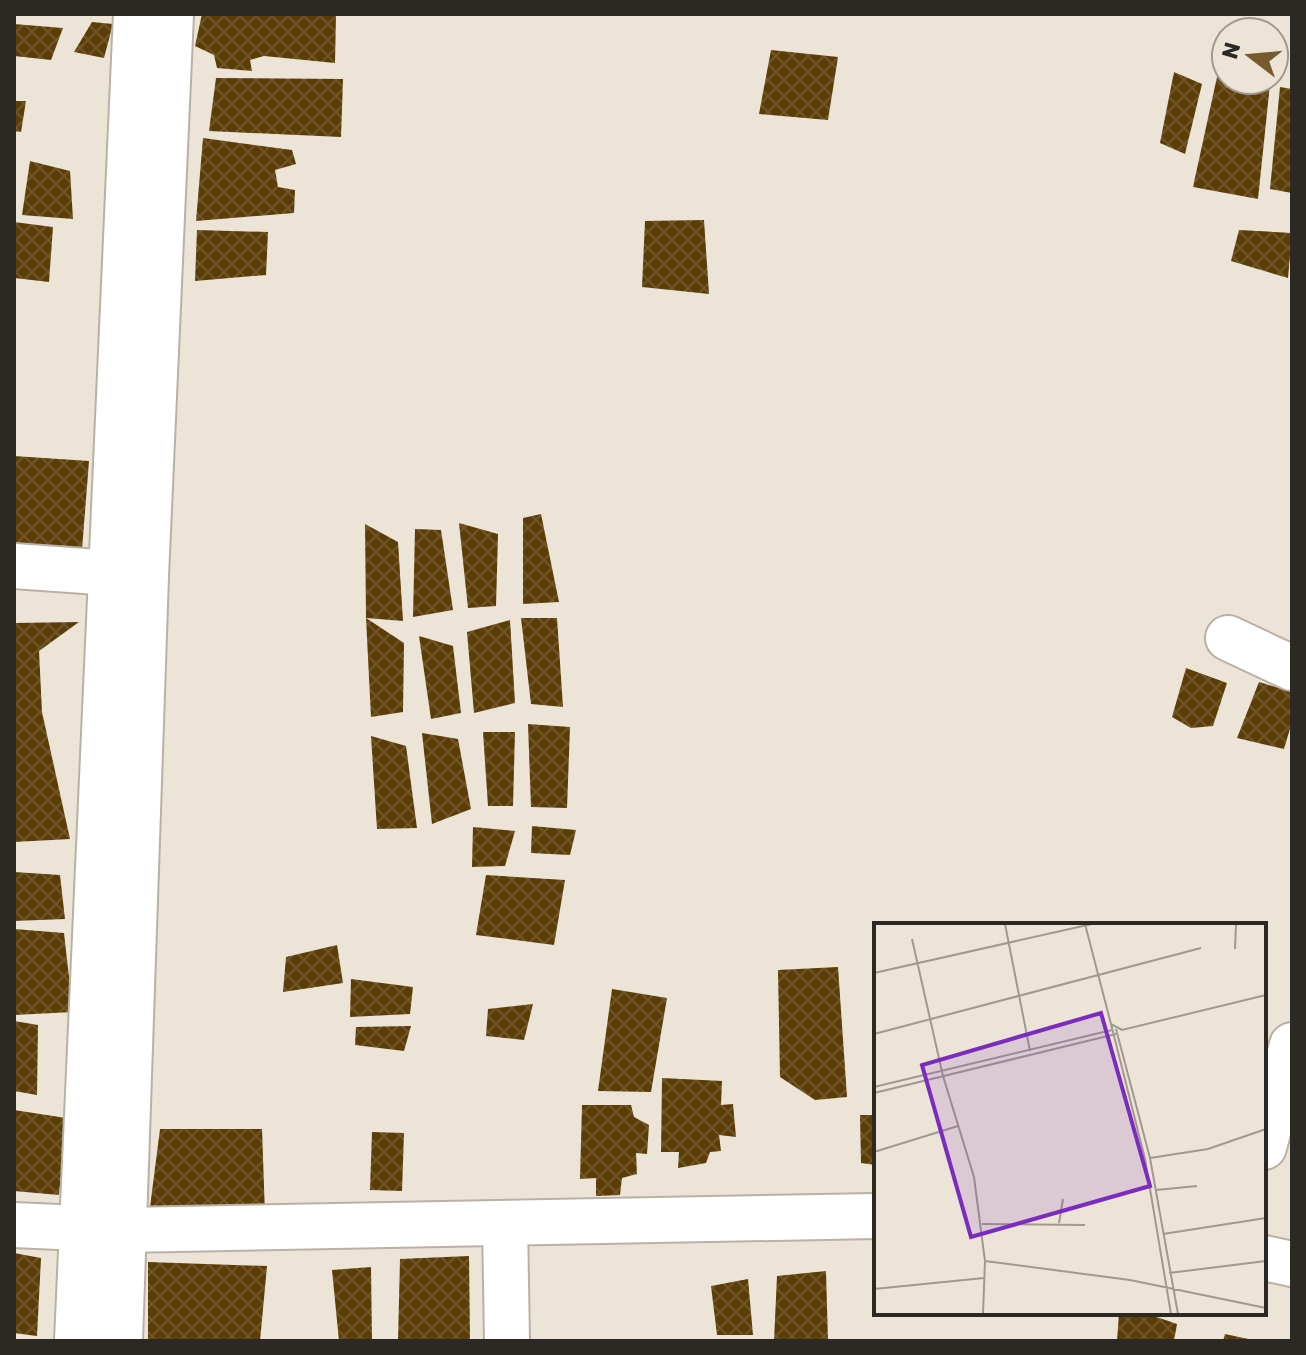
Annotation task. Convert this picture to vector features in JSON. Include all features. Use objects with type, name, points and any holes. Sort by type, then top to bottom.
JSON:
[{"type":"street","points":[[120,1341],[125,1230],[136,14]]},
{"type":"street","points":[[77,1341],[82,1229],[171,14]]},
{"type":"street","points":[[14,566],[129,575]]},
{"type":"street","points":[[1228,638],[1292,668]]},
{"type":"street","points":[[1266,1140],[1292,1045]]},
{"type":"street","points":[[14,1225],[125,1230],[874,1216]]},
{"type":"street","points":[[505,1223],[507,1341]]},
{"type":"street","points":[[1266,1258],[1292,1264]]},
{"type":"building","points":[[202,14],[336,14],[335,63],[264,56],[250,60],[252,71],[217,68],[214,55],[195,46]]},
{"type":"building","points":[[92,22],[113,24],[104,58],[74,52]]},
{"type":"building","points":[[14,24],[63,28],[51,60],[14,56]]},
{"type":"building","points":[[771,50],[838,57],[828,120],[759,114]]},
{"type":"building","points":[[1174,72],[1202,84],[1185,154],[1160,143]]},
{"type":"building","points":[[216,78],[343,79],[341,137],[209,131]]},
{"type":"building","points":[[1292,89],[1292,193],[1270,189],[1279,96],[1290,96]]},
{"type":"building","points":[[1213,96],[1269,96],[1258,199],[1193,187]]},
{"type":"building","points":[[14,101],[26,101],[21,132],[14,131]]},
{"type":"building","points":[[203,138],[292,150],[296,164],[275,170],[278,187],[295,190],[294,213],[196,221]]},
{"type":"building","points":[[30,161],[70,171],[73,219],[22,215]]},
{"type":"building","points":[[704,220],[709,294],[642,287],[645,221]]},
{"type":"building","points":[[14,222],[53,227],[49,282],[14,278]]},
{"type":"building","points":[[197,230],[268,232],[266,275],[195,281]]},
{"type":"building","points":[[1239,230],[1292,233],[1288,278],[1231,261]]},
{"type":"building","points":[[14,456],[89,461],[82,550],[14,551]]},
{"type":"building","points":[[541,514],[559,602],[523,604],[523,518]]},
{"type":"building","points":[[459,523],[498,534],[496,606],[468,608]]},
{"type":"building","points":[[365,524],[398,542],[403,621],[366,618]]},
{"type":"building","points":[[415,529],[441,530],[453,610],[413,617]]},
{"type":"building","points":[[366,618],[404,643],[403,712],[371,717]]},
{"type":"building","points":[[521,618],[557,618],[563,707],[531,704]]},
{"type":"building","points":[[510,620],[515,703],[474,713],[467,632]]},
{"type":"building","points":[[79,622],[39,651],[42,712],[70,839],[14,842],[14,623]]},
{"type":"building","points":[[419,636],[453,646],[461,713],[431,719]]},
{"type":"building","points":[[1186,668],[1227,683],[1213,726],[1191,728],[1172,717]]},
{"type":"building","points":[[1259,682],[1292,692],[1292,722],[1284,749],[1237,738]]},
{"type":"building","points":[[528,724],[570,727],[567,808],[531,807]]},
{"type":"building","points":[[483,732],[515,732],[513,806],[488,806]]},
{"type":"building","points":[[422,733],[458,739],[471,809],[432,824]]},
{"type":"building","points":[[371,736],[406,746],[417,828],[377,829]]},
{"type":"building","points":[[532,826],[576,830],[570,855],[531,853]]},
{"type":"building","points":[[473,827],[515,831],[505,866],[472,867]]},
{"type":"building","points":[[14,872],[60,875],[65,919],[14,921]]},
{"type":"building","points":[[486,875],[565,880],[554,945],[476,935]]},
{"type":"building","points":[[14,929],[64,933],[73,1012],[14,1015]]},
{"type":"building","points":[[337,945],[343,983],[283,992],[286,957]]},
{"type":"building","points":[[838,967],[847,1097],[815,1100],[780,1077],[778,970]]},
{"type":"building","points":[[351,979],[413,987],[410,1014],[350,1017]]},
{"type":"building","points":[[612,989],[667,998],[651,1092],[598,1091]]},
{"type":"building","points":[[533,1004],[524,1040],[486,1036],[488,1009]]},
{"type":"building","points":[[14,1021],[38,1025],[37,1095],[14,1091]]},
{"type":"building","points":[[411,1026],[404,1051],[355,1045],[356,1027]]},
{"type":"building","points":[[662,1078],[722,1081],[721,1105],[733,1104],[736,1137],[719,1135],[721,1151],[710,1152],[706,1163],[678,1168],[679,1152],[661,1152]]},
{"type":"building","points":[[582,1105],[631,1105],[634,1117],[649,1125],[647,1154],[636,1153],[637,1174],[622,1178],[620,1195],[596,1196],[596,1178],[580,1179]]},
{"type":"building","points":[[14,1110],[66,1118],[59,1195],[14,1191]]},
{"type":"building","points":[[860,1115],[874,1115],[874,1165],[861,1163]]},
{"type":"building","points":[[160,1129],[262,1129],[265,1215],[149,1215]]},
{"type":"building","points":[[372,1132],[404,1133],[402,1191],[370,1190]]},
{"type":"building","points":[[14,1253],[41,1258],[37,1336],[14,1333]]},
{"type":"building","points":[[469,1256],[470,1341],[398,1341],[400,1259]]},
{"type":"building","points":[[148,1262],[267,1266],[260,1341],[148,1341]]},
{"type":"building","points":[[371,1267],[372,1341],[339,1341],[332,1270]]},
{"type":"building","points":[[826,1271],[828,1341],[774,1341],[777,1276]]},
{"type":"building","points":[[748,1279],[753,1335],[717,1335],[711,1286]]},
{"type":"building","points":[[1119,1315],[1151,1315],[1177,1324],[1174,1341],[1117,1341]]},
{"type":"building","points":[[1225,1334],[1253,1340],[1253,1341],[1223,1341]]}]
